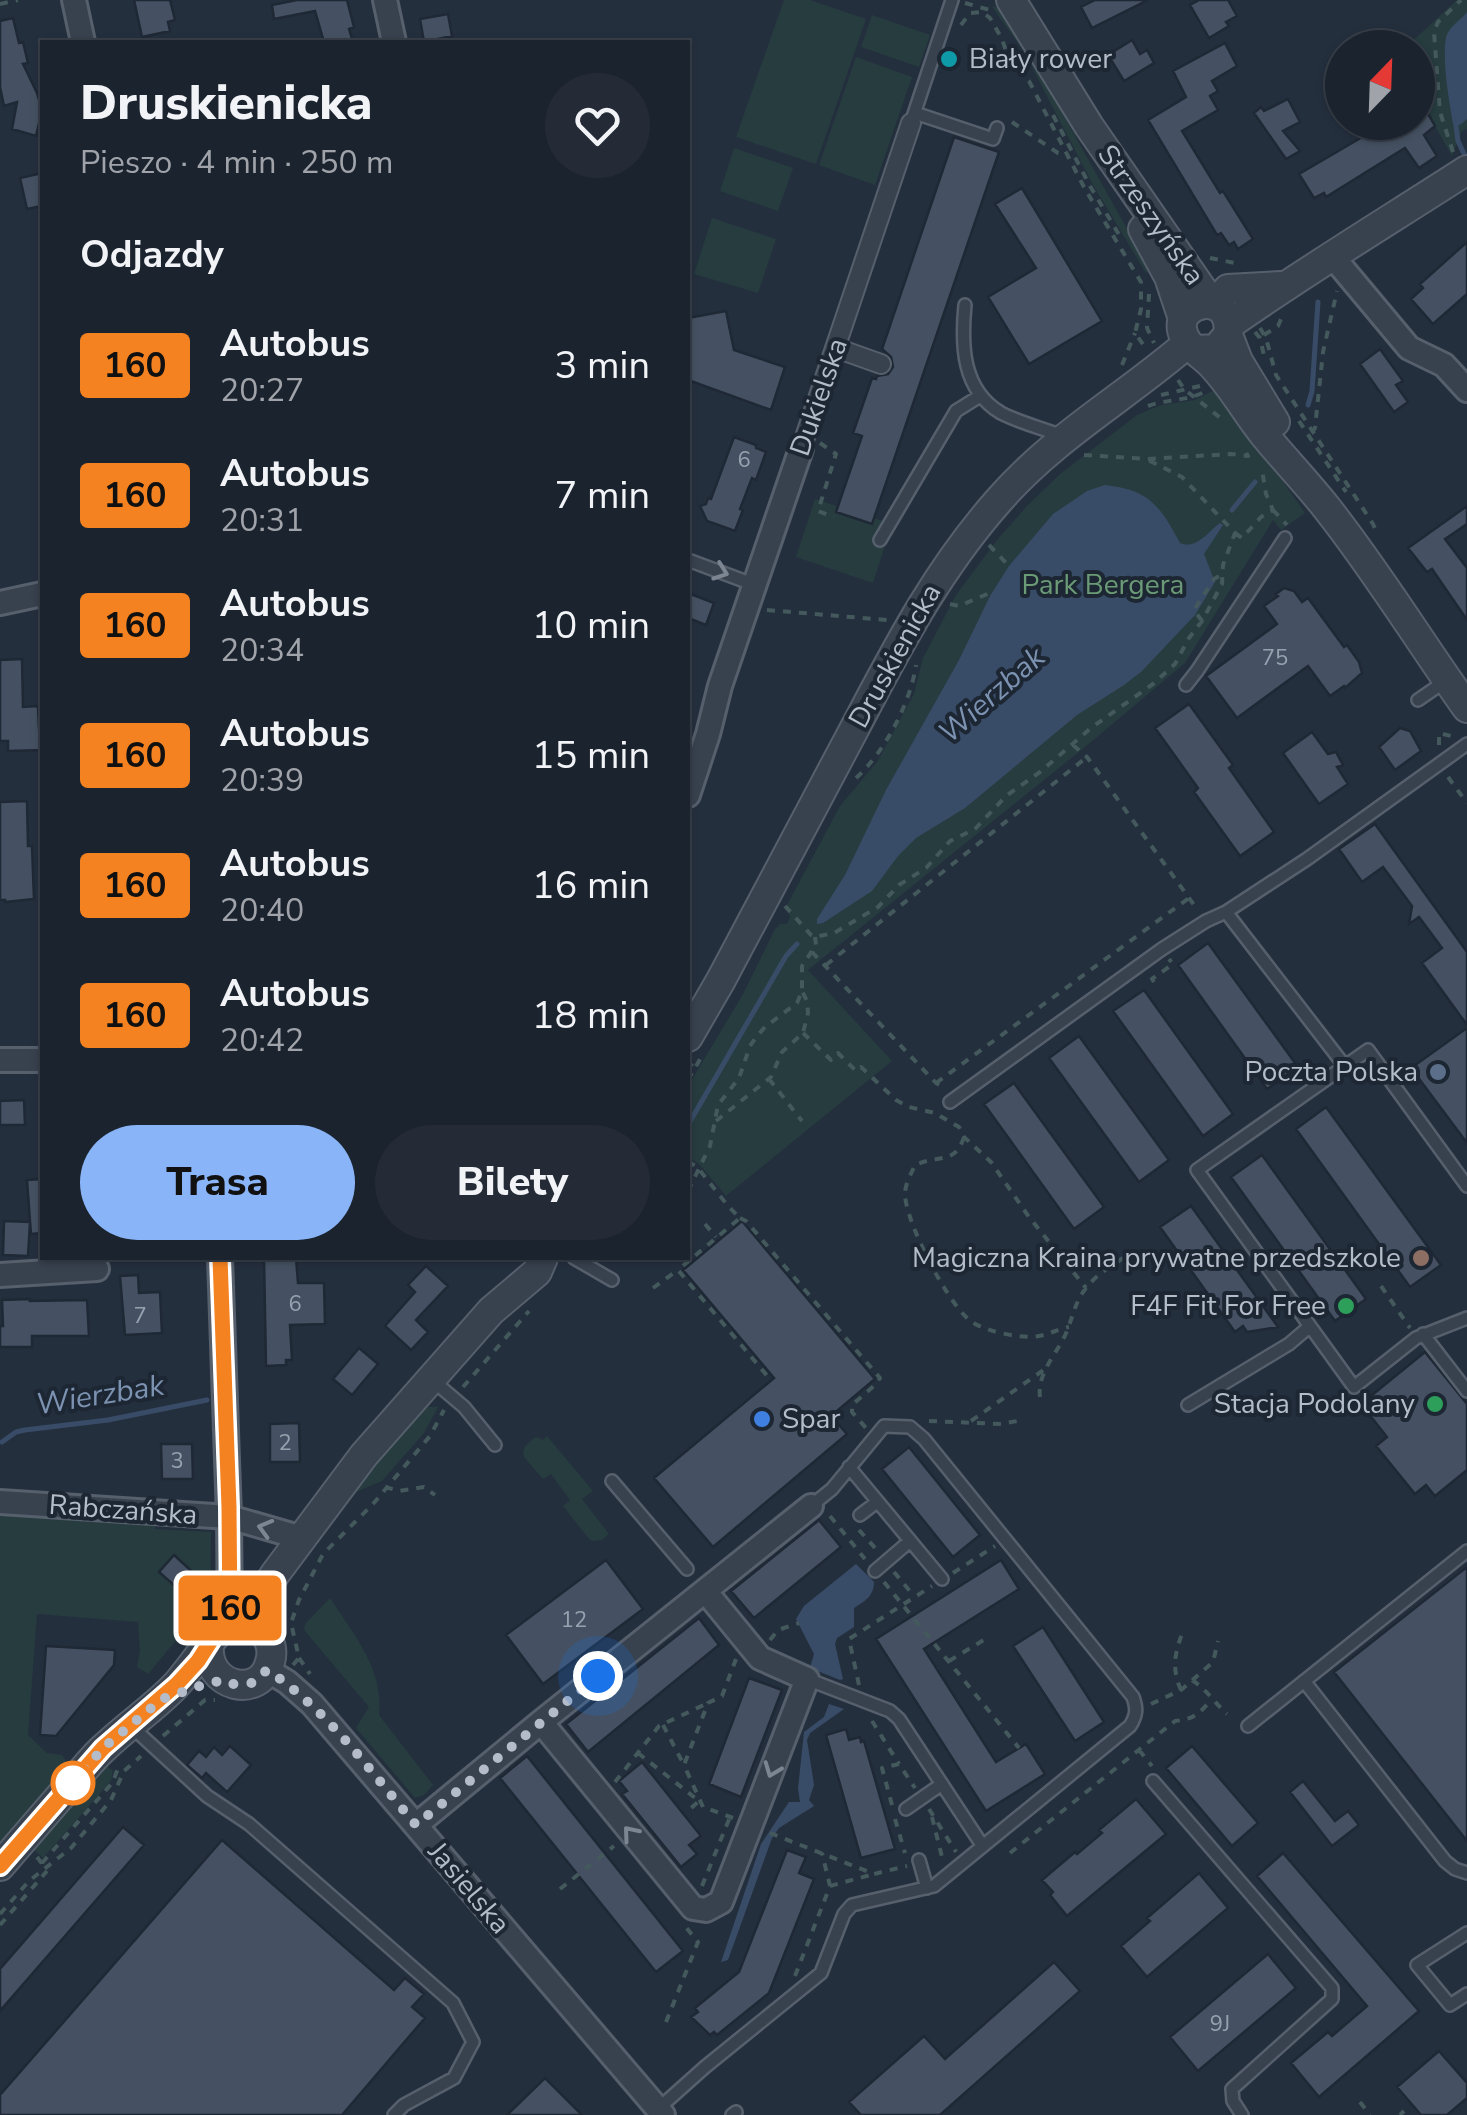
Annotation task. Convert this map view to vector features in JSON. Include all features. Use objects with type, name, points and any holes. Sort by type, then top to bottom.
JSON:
[{"type":"street","points":[[74,0],[83,40]]},
{"type":"street","points":[[385,0],[394,40]]},
{"type":"street","name":"Strzeszyńska","points":[[1011,0],[1089,126],[1230,322],[1233,372],[1262,433],[1326,507],[1467,708]]},
{"type":"street","name":"Dukielska","points":[[690,788],[720,686],[913,118]]},
{"type":"street","name":"Strzeszyńska","points":[[1089,126],[1168,277],[1190,337],[1233,372]]},
{"type":"street","points":[[1230,322],[1195,306],[1190,337],[1216,349],[1226,341],[1230,322],[1228,289],[1283,286],[1336,271],[1463,166]]},
{"type":"street","points":[[1336,271],[1409,348],[1444,366],[1467,390]]},
{"type":"street","name":"Druskienicka","points":[[690,1033],[923,601],[958,550],[1026,471],[1079,441],[1190,337]]},
{"type":"street","points":[[836,348],[881,364]]},
{"type":"street","points":[[0,602],[40,594]]},
{"type":"street","points":[[0,1060],[40,1060]]},
{"type":"street","points":[[220,1260],[235,1622]]},
{"type":"street","points":[[491,1311],[523,1260]]},
{"type":"street","points":[[0,1866],[103,1748],[177,1684],[214,1636],[253,1609],[364,1455],[491,1311],[536,1272],[542,1260]]},
{"type":"street","points":[[0,1275],[96,1269]]},
{"type":"street","name":"Rabczańska","points":[[0,1502],[229,1517],[302,1538]]},
{"type":"street","points":[[416,1825],[814,1503]]},
{"type":"street","points":[[162,1699],[203,1685],[222,1690],[232,1684],[252,1683],[275,1675],[269,1640],[276,1608],[302,1538]]},
{"type":"street","points":[[540,1722],[693,1908],[706,1910],[721,1902],[747,1824],[807,1679],[766,1662],[752,1650],[706,1592]]},
{"type":"street","points":[[235,1622],[252,1624],[269,1640]]},
{"type":"street","points":[[209,1646],[210,1665],[222,1690]]},
{"type":"street","name":"Jasielska","points":[[275,1675],[312,1704],[660,2112]]},
{"type":"lane","name":"Dukielska","points":[[913,118],[952,0]]},
{"type":"lane","points":[[913,118],[993,139],[997,128]]},
{"type":"lane","points":[[966,305],[963,356],[980,396],[1011,418],[1079,441]]},
{"type":"lane","points":[[880,540],[956,411],[980,396]]},
{"type":"lane","points":[[1186,685],[1289,536]]},
{"type":"lane","points":[[690,561],[752,594]]},
{"type":"lane","points":[[1418,700],[1447,680]]},
{"type":"lane","points":[[954,1099],[1162,949],[1308,859],[1467,744]]},
{"type":"lane","points":[[1226,912],[1344,1065]]},
{"type":"lane","points":[[1466,1319],[1420,1336],[1354,1387],[1196,1170],[1368,1050],[1467,1186]]},
{"type":"lane","points":[[577,1260],[612,1280]]},
{"type":"lane","points":[[1188,1404],[1289,1344],[1309,1326]]},
{"type":"lane","points":[[1420,1336],[1467,1390]]},
{"type":"lane","points":[[431,1379],[464,1407],[495,1445]]},
{"type":"lane","points":[[660,2112],[704,2067],[822,1973],[844,1914],[852,1906],[934,1886],[1130,1726],[1136,1717],[1133,1697],[924,1439],[910,1427],[884,1426],[832,1489],[814,1503]]},
{"type":"lane","points":[[849,1467],[942,1579]]},
{"type":"lane","points":[[612,1480],[687,1570]]},
{"type":"lane","points":[[860,1515],[878,1502]]},
{"type":"lane","points":[[875,1571],[910,1541]]},
{"type":"lane","points":[[1248,1726],[1467,1552]]},
{"type":"lane","points":[[807,1679],[890,1711],[899,1719],[982,1846]]},
{"type":"lane","points":[[1304,1681],[1445,1861],[1467,1873]]},
{"type":"lane","points":[[130,1726],[206,1796],[249,1824],[452,2003],[473,2042],[454,2078],[404,2105],[394,2115]]},
{"type":"lane","points":[[1154,1780],[1332,1988],[1332,1999],[1232,2088],[1232,2102],[1242,2115]]},
{"type":"lane","points":[[906,1808],[942,1784]]},
{"type":"lane","points":[[919,1860],[928,1888]]},
{"type":"lane","points":[[1467,1933],[1416,1965],[1450,2005],[1467,1994]]},
{"type":"path","points":[[0,4],[18,0]]},
{"type":"path","points":[[975,0],[1002,38],[1010,60],[1029,82],[1085,189],[1146,283],[1136,333],[1184,388],[1229,424]]},
{"type":"path","points":[[1461,0],[1438,22],[1434,32],[1440,112],[1448,141],[1463,166]]},
{"type":"path","points":[[946,19],[954,21],[965,3],[992,10],[1011,41]]},
{"type":"path","points":[[959,28],[970,12],[982,12]]},
{"type":"path","points":[[1030,70],[1146,283],[1147,328],[1163,364]]},
{"type":"path","points":[[997,128],[1010,122],[1068,156]]},
{"type":"path","points":[[1210,258],[1233,263]]},
{"type":"path","points":[[1336,271],[1311,434],[1369,528],[1372,541],[1366,564]]},
{"type":"path","points":[[1230,322],[1260,338],[1233,372],[1196,397],[1143,404],[1233,372],[1271,378],[1378,536]]},
{"type":"path","points":[[1079,441],[1079,455],[1146,459],[1248,456]]},
{"type":"path","points":[[804,442],[836,454],[818,511],[834,516]]},
{"type":"path","points":[[1239,442],[1264,473],[1268,499],[1289,536]]},
{"type":"path","points":[[1146,459],[1182,476],[1242,538],[1273,510]]},
{"type":"path","points":[[780,901],[815,937],[834,933],[878,908],[899,885],[926,868],[950,841],[974,829],[994,806],[1165,674],[1180,658],[1222,584],[1223,565],[1236,533]]},
{"type":"path","points":[[982,546],[992,534]]},
{"type":"path","points":[[989,545],[1009,566]]},
{"type":"path","points":[[1202,621],[1194,610],[1214,579],[1222,574]]},
{"type":"path","points":[[944,614],[949,604],[959,606],[992,592]]},
{"type":"path","points":[[752,594],[769,611],[884,620]]},
{"type":"path","points":[[847,786],[872,761],[907,700],[917,656]]},
{"type":"path","points":[[1072,744],[1087,757],[1206,920]]},
{"type":"path","points":[[826,965],[1087,757]]},
{"type":"path","points":[[1440,764],[1467,802]]},
{"type":"path","points":[[936,1083],[1189,898]]},
{"type":"path","points":[[715,1125],[769,1079],[782,1052],[802,1033],[808,1013],[802,991],[802,966],[816,945],[815,937]]},
{"type":"path","points":[[812,952],[954,1099]]},
{"type":"path","points":[[690,1186],[710,1146],[716,1108],[739,1078],[753,1042],[765,1026],[791,1009],[802,991]]},
{"type":"path","points":[[802,1033],[831,1060],[838,1053],[856,1071],[861,1066],[909,1108],[935,1114],[959,1127],[964,1138],[991,1162],[1028,1218],[1086,1288]]},
{"type":"path","points":[[769,1079],[802,1121]]},
{"type":"path","points":[[964,1138],[954,1156],[929,1159],[915,1166],[907,1185],[905,1195],[911,1222],[931,1266],[971,1322],[1019,1336],[1041,1336],[1069,1327]]},
{"type":"path","points":[[690,1162],[728,1206],[746,1220],[880,1378],[852,1405],[852,1412],[873,1438]]},
{"type":"path","points":[[690,1260],[740,1218]]},
{"type":"path","points":[[705,1224],[716,1237]]},
{"type":"path","points":[[1040,1396],[1045,1369],[1069,1327],[1072,1311],[1086,1288],[1123,1258]]},
{"type":"path","points":[[653,1288],[690,1260]]},
{"type":"path","points":[[678,1270],[768,1378]]},
{"type":"path","points":[[1381,1286],[1420,1336]]},
{"type":"path","points":[[462,1387],[539,1299]]},
{"type":"path","points":[[968,1423],[1045,1369]]},
{"type":"path","points":[[275,1675],[299,1658],[291,1623],[323,1554],[373,1504],[430,1436],[444,1409]]},
{"type":"path","points":[[910,1427],[922,1421],[1001,1424],[1024,1420]]},
{"type":"path","points":[[385,1487],[399,1491],[424,1488],[436,1495]]},
{"type":"path","points":[[814,1503],[1020,1748]]},
{"type":"path","points":[[962,1862],[868,1713],[853,1708],[860,1690],[849,1639],[1006,1539]]},
{"type":"path","points":[[599,1795],[616,1781],[663,1724],[722,1696],[740,1650],[752,1650],[778,1630],[798,1624]]},
{"type":"path","points":[[1180,1690],[1174,1668],[1184,1629]]},
{"type":"path","points":[[948,1661],[987,1638]]},
{"type":"path","points":[[1136,1706],[1155,1704],[1180,1690],[1214,1662],[1218,1641]]},
{"type":"path","points":[[1192,1680],[1227,1714]]},
{"type":"path","points":[[42,1863],[121,1769],[222,1690]]},
{"type":"path","points":[[1010,1852],[1175,1721],[1199,1714],[1210,1700]]},
{"type":"path","points":[[684,1765],[708,1703]]},
{"type":"path","points":[[663,1724],[699,1801]]},
{"type":"path","points":[[1139,1750],[1154,1768],[1154,1780]]},
{"type":"path","points":[[638,1753],[703,1806],[874,1874]]},
{"type":"path","points":[[830,1886],[908,1866],[882,1768],[899,1764]]},
{"type":"path","points":[[0,1914],[30,1880],[71,1848],[111,1800],[121,1769]]},
{"type":"path","points":[[688,1811],[699,1801]]},
{"type":"path","points":[[931,1813],[944,1863]]},
{"type":"path","points":[[666,2022],[698,1942],[683,1923],[747,1824]]},
{"type":"path","points":[[560,1889],[618,1843]]},
{"type":"path","points":[[940,1850],[953,1846]]},
{"type":"path","points":[[792,1984],[830,1886],[822,1853]]},
{"type":"path","points":[[0,1925],[48,1871]]},
{"type":"path","points":[[1360,2102],[1370,2115]]},
{"type":"green space","points":[[784,0],[810,0],[866,19],[816,164],[736,137]]},
{"type":"green space","points":[[1457,0],[1467,0],[1467,129],[1462,131],[1452,156],[1435,126],[1435,30],[1424,30]]},
{"type":"green space","points":[[992,6],[1001,8],[1040,73],[1151,270],[1146,273],[1093,185],[1026,55]]},
{"type":"green space","points":[[872,15],[930,35],[919,67],[861,47]]},
{"type":"green space","points":[[856,57],[912,77],[875,185],[819,165]]},
{"type":"green space","points":[[734,148],[793,168],[778,211],[720,191]]},
{"type":"green space","points":[[712,218],[776,239],[758,293],[694,274]]},
{"type":"green space","name":"Park Bergera","points":[[1220,390],[1305,513],[1281,530],[1273,520],[1185,663],[808,970],[892,1061],[726,1196],[690,1158],[690,1083],[742,996],[775,929],[787,924],[790,917],[786,907],[840,806],[877,762],[914,694],[923,658],[956,595],[997,540],[1060,474],[1137,415],[1161,405],[1195,400]]},
{"type":"green space","points":[[815,499],[892,524],[873,583],[796,557]]},
{"type":"green space","points":[[438,1407],[424,1433],[382,1481],[351,1494],[420,1412]]},
{"type":"green space","points":[[547,1436],[593,1491],[582,1499],[609,1534],[602,1540],[589,1539],[563,1506],[570,1500],[551,1474],[543,1479],[524,1457],[528,1443]]},
{"type":"green space","points":[[0,1512],[211,1532],[210,1594],[148,1674],[137,1667],[138,1622],[37,1614],[28,1735],[47,1753],[62,1755],[69,1765],[68,1772],[0,1846]]},
{"type":"green space","points":[[330,1598],[372,1668],[379,1715],[433,1785],[424,1795],[415,1798],[356,1728],[369,1707],[304,1630],[305,1624]]},
{"type":"green space","points":[[107,1766],[113,1771],[111,1781],[43,1858],[34,1850],[79,1798],[84,1800],[91,1792],[87,1788]]},
{"type":"water","points":[[1467,12],[1467,119],[1460,125],[1453,123],[1445,47],[1449,30]]},
{"type":"water","points":[[1105,485],[1133,491],[1152,502],[1180,543],[1197,542],[1220,523],[1223,525],[1204,554],[1215,582],[1195,615],[1141,672],[1077,715],[965,808],[916,838],[872,891],[817,924],[1009,566],[1053,514],[1087,491]]},
{"type":"water","points":[[856,1564],[874,1582],[874,1587],[868,1598],[854,1608],[854,1627],[837,1638],[843,1679],[840,1680],[810,1668],[814,1654],[796,1619],[804,1606]]},
{"type":"water","points":[[829,1704],[844,1709],[810,1733],[807,1740],[814,1785],[809,1800],[814,1806],[779,1828],[772,1838],[728,1960],[721,1962],[761,1844],[789,1802],[800,1802],[804,1732],[824,1717]]},
{"type":"building","points":[[134,0],[170,0],[175,20],[168,22],[170,31],[142,37]]},
{"type":"building","points":[[297,0],[347,0],[354,27],[349,29],[352,40],[323,40],[315,11],[274,19],[272,5]]},
{"type":"building","points":[[1095,0],[1148,0],[1092,28],[1081,7]]},
{"type":"building","points":[[1199,0],[1228,0],[1237,16],[1209,38],[1190,5]]},
{"type":"building","points":[[448,14],[452,36],[424,40],[420,19]]},
{"type":"building","points":[[13,18],[28,63],[23,64],[40,103],[36,136],[12,129],[17,102],[4,106],[0,87],[0,21]]},
{"type":"building","points":[[1132,40],[1140,54],[1147,50],[1154,63],[1124,81],[1108,55]]},
{"type":"building","points":[[1225,43],[1237,66],[1212,81],[1218,91],[1210,96],[1218,110],[1182,131],[1253,239],[1238,249],[1234,242],[1229,245],[1221,233],[1217,235],[1148,120],[1186,97],[1173,71]]},
{"type":"building","points":[[1288,99],[1300,122],[1283,131],[1300,151],[1286,159],[1254,113]]},
{"type":"building","points":[[954,137],[999,152],[872,524],[836,512],[862,436],[853,433],[872,378],[888,374],[893,367],[891,357],[882,349]]},
{"type":"building","points":[[1357,140],[1427,140],[1437,156],[1419,168],[1405,148],[1326,197],[1324,193],[1314,198],[1299,174]]},
{"type":"building","points":[[40,173],[40,206],[27,209],[20,178]]},
{"type":"building","points":[[1022,188],[1102,321],[1029,364],[988,297],[1036,268],[995,204]]},
{"type":"building","points":[[1467,242],[1467,294],[1433,324],[1411,299],[1423,288],[1420,284]]},
{"type":"building","points":[[726,311],[734,350],[785,367],[771,410],[690,381],[690,318]]},
{"type":"building","points":[[1380,349],[1403,381],[1396,385],[1408,402],[1394,412],[1360,364]]},
{"type":"building","points":[[734,437],[766,452],[756,480],[752,478],[735,531],[707,521],[700,506],[711,499]]},
{"type":"building","points":[[1467,506],[1467,524],[1445,539],[1467,568],[1467,620],[1432,569],[1427,572],[1408,548]]},
{"type":"building","points":[[1284,588],[1294,591],[1302,602],[1308,598],[1344,647],[1347,645],[1362,673],[1330,696],[1308,666],[1237,718],[1206,676],[1277,624],[1264,606]]},
{"type":"building","points":[[690,594],[714,603],[706,625],[690,619]]},
{"type":"building","points":[[22,659],[23,707],[38,706],[40,750],[8,751],[8,741],[0,741],[0,660]]},
{"type":"building","points":[[1189,704],[1274,832],[1240,856],[1155,728]]},
{"type":"building","points":[[1400,728],[1410,731],[1421,751],[1395,770],[1379,747]]},
{"type":"building","points":[[1312,732],[1328,754],[1336,752],[1343,765],[1337,767],[1348,784],[1319,804],[1283,753]]},
{"type":"building","points":[[27,801],[34,899],[5,902],[0,900],[0,802]]},
{"type":"building","points":[[1375,824],[1467,952],[1467,1025],[1422,963],[1442,948],[1419,917],[1409,924],[1412,906],[1383,867],[1362,882],[1339,849]]},
{"type":"building","points":[[1208,943],[1298,1067],[1267,1089],[1178,965]]},
{"type":"building","points":[[1144,990],[1233,1114],[1203,1136],[1113,1011]]},
{"type":"building","points":[[1467,1028],[1467,1143],[1411,1068]]},
{"type":"building","points":[[1079,1036],[1169,1160],[1139,1182],[1049,1058]]},
{"type":"building","points":[[1014,1083],[1104,1207],[1074,1229],[984,1104]]},
{"type":"building","points":[[24,1100],[25,1125],[0,1125],[0,1101]]},
{"type":"building","points":[[1326,1107],[1441,1265],[1410,1287],[1296,1129]]},
{"type":"building","points":[[1262,1155],[1366,1299],[1335,1321],[1231,1177]]},
{"type":"building","points":[[40,1179],[40,1233],[31,1234],[27,1180]]},
{"type":"building","points":[[1191,1206],[1278,1327],[1247,1332],[1243,1326],[1235,1332],[1160,1227]]},
{"type":"building","points":[[4,1221],[30,1222],[28,1256],[3,1255]]},
{"type":"building","points":[[742,1221],[875,1379],[831,1416],[847,1434],[713,1547],[654,1478],[774,1378],[683,1270]]},
{"type":"building","points":[[264,1260],[296,1260],[298,1283],[324,1283],[325,1324],[290,1325],[292,1360],[286,1360],[286,1365],[266,1366]]},
{"type":"building","points":[[426,1266],[448,1286],[416,1320],[428,1332],[411,1350],[385,1326],[415,1292],[408,1285]]},
{"type":"building","points":[[138,1275],[139,1293],[160,1292],[162,1333],[125,1335],[120,1276]]},
{"type":"building","points":[[2,1300],[87,1300],[89,1336],[32,1336],[32,1347],[0,1347]]},
{"type":"building","points":[[359,1348],[378,1364],[352,1395],[333,1379]]},
{"type":"building","points":[[1425,1352],[1467,1404],[1467,1470],[1435,1496],[1426,1485],[1415,1494],[1376,1446],[1387,1437],[1361,1404]]},
{"type":"building","points":[[299,1423],[300,1462],[270,1462],[270,1424]]},
{"type":"building","points":[[161,1444],[192,1444],[193,1479],[162,1479]]},
{"type":"building","points":[[909,1447],[980,1535],[953,1557],[882,1469]]},
{"type":"building","points":[[819,1520],[841,1547],[754,1618],[731,1591]]},
{"type":"building","points":[[174,1555],[198,1577],[184,1594],[159,1572]]},
{"type":"building","points":[[606,1560],[643,1609],[543,1684],[506,1635]]},
{"type":"building","points":[[1001,1560],[1019,1589],[924,1649],[996,1762],[1026,1744],[1045,1774],[986,1811],[876,1639]]},
{"type":"building","points":[[1467,1567],[1467,1841],[1334,1672]]},
{"type":"building","points":[[699,1618],[719,1645],[588,1752],[566,1724]]},
{"type":"building","points":[[1043,1627],[1104,1722],[1075,1741],[1013,1646]]},
{"type":"building","points":[[46,1646],[115,1650],[114,1665],[56,1736],[40,1735]]},
{"type":"building","points":[[749,1678],[782,1690],[741,1797],[709,1784]]},
{"type":"building","points":[[846,1729],[849,1740],[860,1737],[864,1741],[895,1849],[861,1858],[826,1735]]},
{"type":"building","points":[[230,1746],[251,1765],[227,1792],[206,1773],[202,1778],[187,1765],[199,1751],[206,1757],[214,1747],[222,1755]]},
{"type":"building","points":[[1192,1746],[1258,1823],[1232,1846],[1166,1768]]},
{"type":"building","points":[[527,1756],[683,1951],[656,1972],[500,1778]]},
{"type":"building","points":[[642,1762],[701,1836],[689,1845],[697,1854],[681,1867],[622,1794],[627,1791],[619,1781]]},
{"type":"building","points":[[1303,1781],[1335,1821],[1348,1811],[1359,1825],[1332,1846],[1290,1792]]},
{"type":"building","points":[[1136,1799],[1166,1834],[1067,1916],[1042,1880],[1102,1833],[1099,1830]]},
{"type":"building","points":[[123,1827],[144,1845],[0,2011],[0,1969]]},
{"type":"building","points":[[222,1840],[394,1990],[405,1978],[424,1994],[412,2007],[425,2018],[342,2115],[0,2115],[0,2095]]},
{"type":"building","points":[[787,1850],[806,1857],[799,1873],[814,1879],[769,1993],[717,2035],[710,2035],[691,2017],[698,2012],[695,2008],[739,1972]]},
{"type":"building","points":[[1283,1853],[1419,2011],[1319,2097],[1291,2063],[1367,2006],[1257,1876]]},
{"type":"building","points":[[1199,1873],[1228,1908],[1147,1977],[1121,1946]]},
{"type":"building","points":[[1268,1954],[1296,1988],[1198,2071],[1170,2037]]},
{"type":"building","points":[[1054,1962],[1080,1991],[940,2115],[861,2115],[849,2102],[924,2036],[945,2059]]},
{"type":"building","points":[[1439,2051],[1467,2083],[1467,2098],[1447,2115],[1421,2115],[1397,2087]]},
{"type":"building","points":[[545,2078],[582,2115],[507,2115]]},
{"type":"waterway","name":"Wierzbak","points":[[1455,118],[1465,156]]},
{"type":"waterway","name":"Wierzbak","points":[[1308,405],[1318,302]]},
{"type":"waterway","name":"Wierzbak","points":[[1232,510],[1255,482]]},
{"type":"waterway","name":"Wierzbak","points":[[690,1122],[786,956],[797,944]]},
{"type":"waterway","name":"Wierzbak","points":[[2,1442],[25,1430],[108,1420],[207,1400]]},
{"type":"bus line","name":"160","points":[[0,1866],[103,1748],[162,1699],[198,1661],[220,1628],[230,1624],[220,1260]]},
{"type":"place","name":"Biały rower","points":[[949,59]]},
{"type":"place","name":"Poczta Polska","points":[[1438,1072]]},
{"type":"place","name":"Magiczna Kraina prywatne przedszkole","points":[[1421,1258]]},
{"type":"place","name":"F4F Fit For Free","points":[[1346,1306]]},
{"type":"place","name":"Stacja Podolany","points":[[1435,1404]]},
{"type":"place","name":"Spar","points":[[762,1419]]},
{"type":"route","points":[[73,1783],[103,1748],[162,1699],[223,1680],[232,1684],[252,1683],[267,1670],[312,1704],[416,1825],[598,1676]]}]
